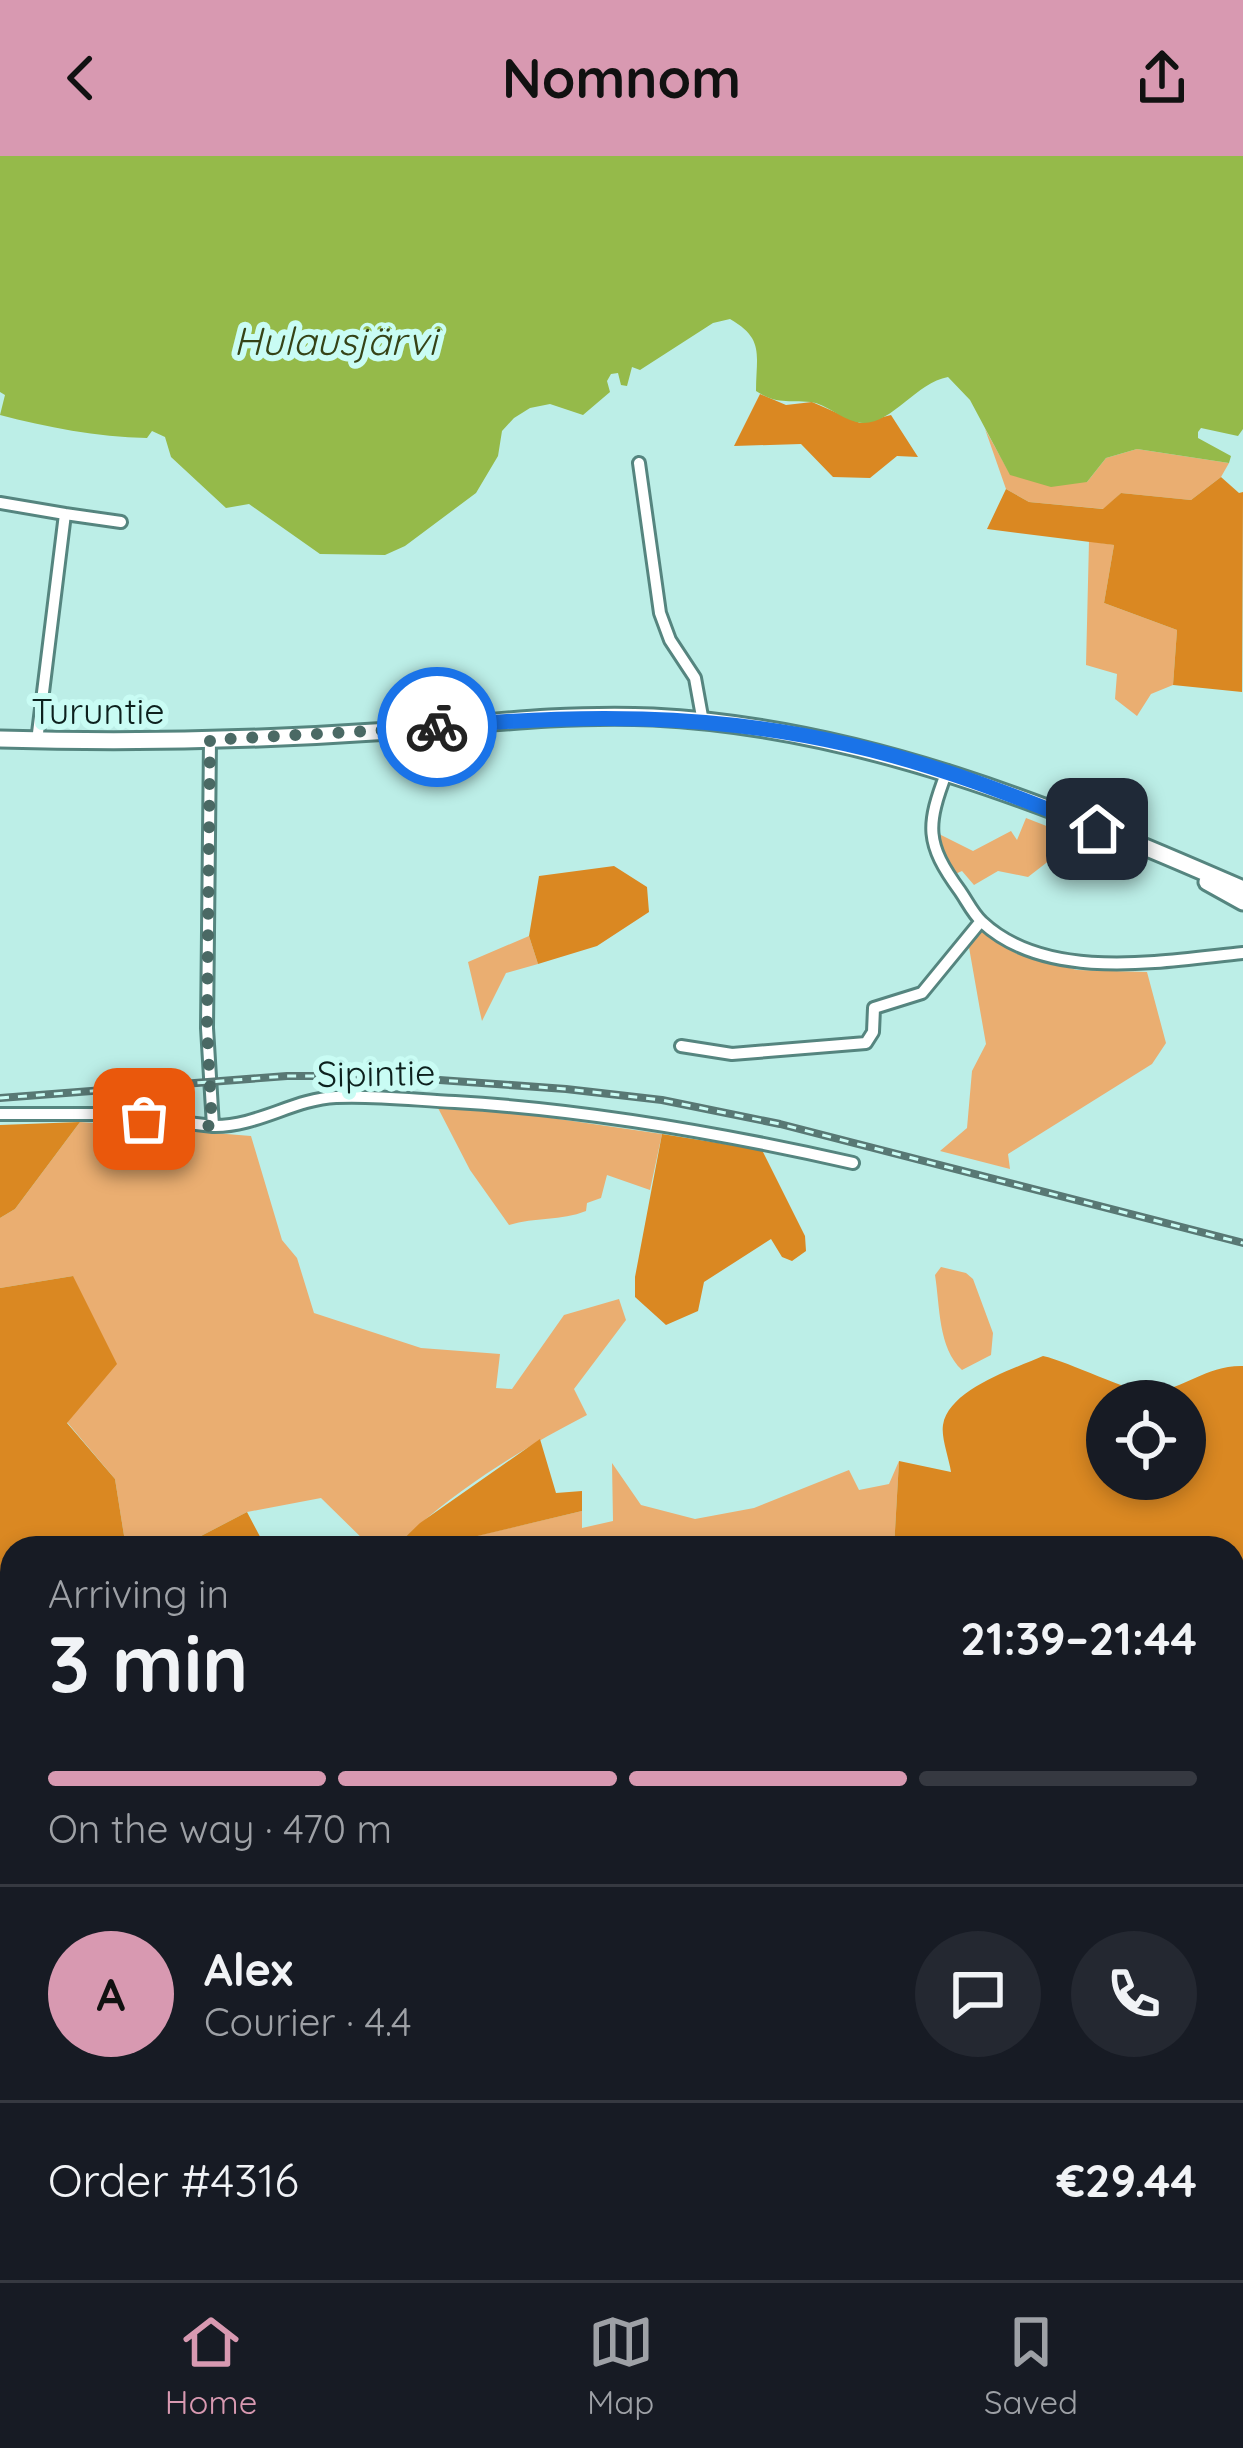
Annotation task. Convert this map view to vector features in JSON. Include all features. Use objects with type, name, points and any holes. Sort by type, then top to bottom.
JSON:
[{"type":"main road","name":"Turuntie","points":[[0,740],[210,740],[608,716],[703,722],[818,737],[947,771],[1243,889]]},
{"type":"main road","name":"Turuntie","points":[[1179,864],[1243,902]]},
{"type":"street","points":[[639,463],[660,613],[670,640],[694,678],[703,722]]},
{"type":"street","points":[[0,502],[121,522]]},
{"type":"street","points":[[37,740],[65,514]]},
{"type":"street","points":[[210,740],[207,1028],[212,1126]]},
{"type":"street","points":[[947,771],[934,805],[931,842],[937,860],[981,921],[1011,941],[1035,951],[1099,964],[1243,953]]},
{"type":"street","points":[[681,1046],[731,1054],[866,1043],[873,1032],[874,1008],[922,993],[981,921]]},
{"type":"street","name":"Sipintie","points":[[0,1114],[112,1114],[236,1126],[331,1097],[378,1097],[524,1106],[705,1130],[853,1162]]},
{"type":"shaded area","points":[[760,394],[786,405],[812,402],[860,423],[891,415],[918,457],[897,456],[870,478],[833,477],[801,444],[734,446]]},
{"type":"shaded area","points":[[985,429],[1010,474],[1087,482],[1106,458],[1137,449],[1229,463],[1221,477],[1191,500],[1121,493],[1104,509],[1029,502],[1006,489]]},
{"type":"shaded area","points":[[1221,477],[1243,492],[1242,692],[1173,685],[1177,630],[1104,603],[1114,545],[987,529],[1006,489],[1029,502],[1103,509],[1121,493],[1191,500]]},
{"type":"shaded area","points":[[1089,541],[1114,545],[1104,603],[1177,630],[1173,685],[1151,694],[1137,716],[1115,699],[1117,674],[1086,665]]},
{"type":"shaded area","points":[[1026,818],[1085,841],[1072,843],[1028,877],[998,871],[974,885],[962,871],[953,875],[935,832],[973,851],[1011,831],[1017,840]]},
{"type":"shaded area","points":[[614,866],[647,887],[649,912],[597,946],[538,964],[529,936],[539,876]]},
{"type":"shaded area","points":[[974,922],[1017,954],[1077,970],[1147,972],[1166,1043],[1152,1064],[1008,1154],[1010,1169],[940,1151],[967,1128],[972,1071],[986,1044],[967,936]]},
{"type":"shaded area","points":[[529,936],[538,964],[506,973],[482,1021],[468,962]]},
{"type":"shaded area","points":[[438,1108],[524,1114],[662,1134],[650,1190],[607,1175],[601,1198],[587,1203],[586,1211],[509,1225],[470,1170]]},
{"type":"shaded area","points":[[80,1122],[251,1136],[282,1240],[297,1258],[314,1313],[421,1348],[500,1354],[496,1388],[512,1389],[564,1315],[619,1299],[626,1320],[574,1389],[587,1415],[486,1474],[408,1536],[360,1536],[321,1498],[247,1512],[201,1536],[124,1536],[115,1479],[67,1422],[73,1276],[0,1288],[0,1218],[15,1209]]},
{"type":"shaded area","points":[[80,1122],[15,1209],[0,1218],[0,1125]]},
{"type":"shaded area","points":[[662,1134],[762,1150],[805,1236],[806,1251],[792,1261],[782,1257],[771,1239],[704,1282],[698,1311],[666,1325],[635,1297]]},
{"type":"shaded area","points":[[941,1267],[973,1279],[993,1333],[991,1355],[962,1370],[948,1350],[941,1326],[935,1275]]},
{"type":"shaded area","points":[[73,1276],[117,1364],[67,1423],[115,1479],[124,1536],[0,1536],[0,1288]]},
{"type":"shaded area","points":[[1043,1356],[1110,1380],[1086,1380],[1086,1500],[1206,1500],[1206,1380],[1192,1380],[1218,1369],[1243,1366],[1243,1536],[895,1536],[899,1461],[951,1472],[943,1425],[948,1412],[970,1391]]},
{"type":"shaded area","points":[[540,1439],[556,1493],[582,1491],[582,1511],[477,1536],[406,1536]]},
{"type":"shaded area","points":[[899,1461],[895,1536],[476,1536],[582,1511],[582,1528],[613,1521],[612,1463],[641,1505],[695,1519],[754,1508],[849,1470],[859,1490],[889,1484]]},
{"type":"shaded area","points":[[247,1512],[260,1536],[201,1536]]},
{"type":"water","name":"Hulausjärvi","points":[[0,156],[1243,156],[1243,429],[1238,436],[1201,428],[1198,432],[1198,438],[1231,456],[1229,463],[1137,449],[1106,458],[1087,482],[1051,487],[1010,475],[970,400],[948,377],[868,423],[850,420],[817,403],[764,396],[756,391],[754,341],[730,319],[713,323],[640,370],[632,367],[627,386],[621,385],[618,373],[611,374],[607,381],[610,392],[583,415],[550,404],[514,418],[502,431],[498,456],[476,493],[405,546],[385,555],[320,554],[249,504],[226,508],[171,457],[165,437],[152,431],[147,438],[109,436],[0,415],[5,395],[0,392]]},
{"type":"railway","points":[[0,1098],[287,1076],[383,1076],[662,1100],[780,1124],[1243,1243]]},
{"type":"way so far","points":[[144,1119],[212,1126],[207,1028],[210,740],[437,727]]},
{"type":"route","points":[[437,727],[608,716],[801,734],[947,771],[1097,829]]}]
